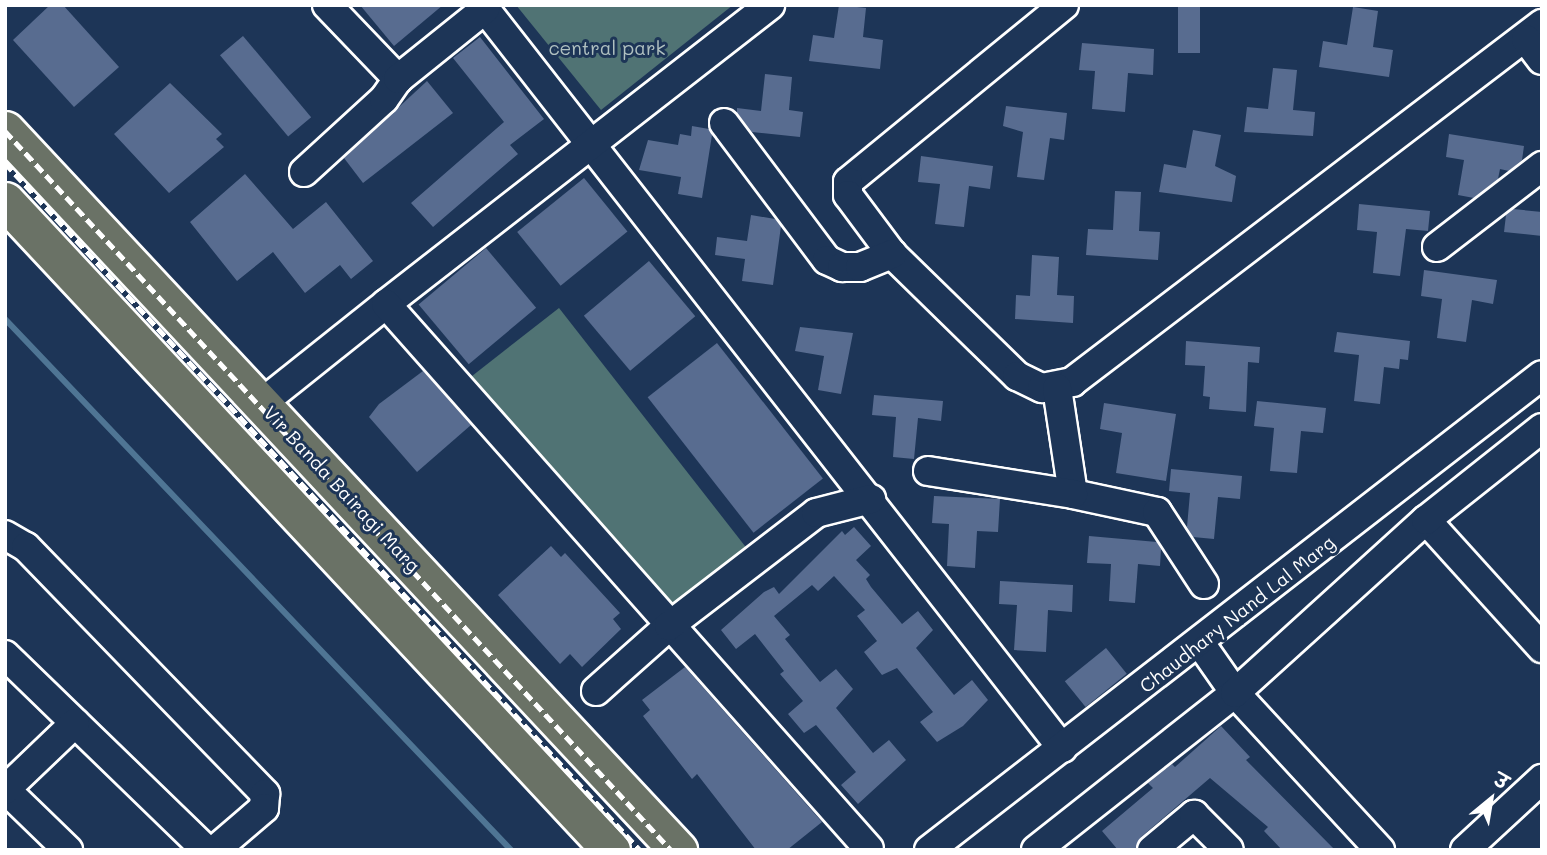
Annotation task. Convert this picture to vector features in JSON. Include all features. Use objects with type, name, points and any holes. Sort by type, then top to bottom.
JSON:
[{"type":"main road","name":"Vir Banda Bairagi Marg","points":[[5,130],[678,850]]},
{"type":"main road","points":[[5,201],[611,850]]},
{"type":"street","points":[[327,5],[398,79]]},
{"type":"street","points":[[262,403],[770,5]]},
{"type":"street","points":[[1064,5],[848,182],[848,195],[892,254],[1017,376],[1042,388],[1057,388],[1072,382],[1536,41]]},
{"type":"street","points":[[304,173],[384,99],[398,79],[484,7],[871,499],[1062,748]]},
{"type":"street","points":[[724,123],[827,260],[842,267],[860,267],[892,254]]},
{"type":"street","points":[[1437,247],[1542,166]]},
{"type":"street","points":[[386,304],[869,849]]},
{"type":"street","name":"Chaudhary Nand Lal Marg","points":[[929,850],[1200,643],[1542,375]]},
{"type":"street","points":[[1057,388],[1073,495]]},
{"type":"street","points":[[1037,850],[1235,693],[1426,520],[1542,428]]},
{"type":"street","points":[[928,471],[1157,512],[1204,584]]},
{"type":"street","points":[[596,691],[669,626],[816,513],[871,499]]},
{"type":"street","points":[[1426,520],[1542,648]]},
{"type":"street","points":[[5,535],[26,547],[265,794],[264,808],[215,850]]},
{"type":"street","points":[[1200,643],[1235,693],[1377,849]]},
{"type":"street","points":[[5,655],[206,850]]},
{"type":"street","points":[[68,850],[5,789],[75,723]]},
{"type":"street","points":[[1465,850],[1542,779]]},
{"type":"street","points":[[1152,850],[1194,815],[1229,850]]},
{"type":"green space","name":"central park","points":[[516,5],[733,5],[601,110]]},
{"type":"green space","points":[[559,308],[754,557],[662,628],[468,379]]},
{"type":"building","points":[[50,5],[63,5],[119,67],[74,107],[13,40]]},
{"type":"building","points":[[360,5],[443,5],[394,46]]},
{"type":"building","points":[[839,5],[866,8],[863,37],[883,40],[880,69],[809,61],[813,35],[834,38]]},
{"type":"building","points":[[1178,5],[1200,5],[1200,53],[1178,53]]},
{"type":"building","points":[[1353,7],[1378,11],[1373,47],[1393,50],[1389,77],[1319,67],[1323,41],[1347,45]]},
{"type":"building","points":[[243,36],[311,117],[288,136],[220,55]]},
{"type":"building","points":[[480,37],[544,119],[510,145],[518,154],[433,227],[411,203],[504,122],[453,58]]},
{"type":"building","points":[[1082,43],[1154,49],[1153,75],[1128,73],[1125,112],[1092,109],[1095,71],[1079,70]]},
{"type":"building","points":[[1273,68],[1297,70],[1293,110],[1315,112],[1313,136],[1244,132],[1247,107],[1268,109]]},
{"type":"building","points":[[765,74],[792,77],[789,110],[803,112],[800,137],[752,132],[737,113],[737,108],[761,111]]},
{"type":"building","points":[[427,81],[453,113],[363,183],[344,158]]},
{"type":"building","points":[[170,83],[222,134],[216,139],[224,147],[169,193],[114,134]]},
{"type":"building","points":[[1006,106],[1067,113],[1064,140],[1050,138],[1044,180],[1017,177],[1023,132],[1003,126]]},
{"type":"building","points":[[692,126],[709,129],[712,135],[702,198],[678,194],[681,177],[639,170],[648,140],[678,145],[680,134],[691,136]]},
{"type":"building","points":[[1193,130],[1221,135],[1215,166],[1236,176],[1232,202],[1159,192],[1164,164],[1186,168]]},
{"type":"building","points":[[1449,134],[1524,146],[1522,160],[1509,171],[1500,169],[1498,179],[1474,198],[1458,195],[1464,160],[1446,157]]},
{"type":"building","points":[[921,156],[993,166],[990,189],[969,186],[964,227],[935,224],[940,184],[918,182]]},
{"type":"building","points":[[245,174],[293,229],[326,202],[373,261],[351,279],[340,265],[305,293],[273,252],[237,281],[190,222]]},
{"type":"building","points":[[584,178],[627,232],[561,286],[517,232]]},
{"type":"building","points":[[1115,191],[1141,192],[1139,231],[1160,232],[1158,260],[1086,255],[1088,229],[1113,230]]},
{"type":"building","points":[[1359,204],[1430,211],[1428,231],[1406,229],[1400,276],[1373,273],[1377,232],[1357,230]]},
{"type":"building","points":[[1513,209],[1542,212],[1542,236],[1504,232],[1506,215]]},
{"type":"building","points":[[751,215],[775,219],[781,226],[773,285],[742,281],[745,259],[715,255],[717,237],[747,241]]},
{"type":"building","points":[[486,248],[536,308],[469,364],[419,305]]},
{"type":"building","points":[[1032,255],[1059,257],[1057,295],[1074,296],[1073,323],[1015,319],[1016,295],[1030,296]]},
{"type":"building","points":[[649,261],[695,316],[630,371],[584,316]]},
{"type":"building","points":[[1424,270],[1497,280],[1493,304],[1472,300],[1466,342],[1437,338],[1442,299],[1421,296]]},
{"type":"building","points":[[800,327],[853,333],[841,394],[818,390],[824,356],[795,351]]},
{"type":"building","points":[[1337,332],[1410,341],[1408,360],[1400,359],[1399,369],[1384,367],[1380,404],[1354,401],[1359,355],[1334,352]]},
{"type":"building","points":[[1186,341],[1260,347],[1259,363],[1248,362],[1246,412],[1209,409],[1210,397],[1203,396],[1205,366],[1185,365]]},
{"type":"building","points":[[717,343],[823,479],[754,533],[648,397]]},
{"type":"building","points":[[423,371],[471,425],[417,472],[369,417],[379,404]]},
{"type":"building","points":[[874,395],[943,401],[941,421],[918,418],[914,459],[893,457],[896,417],[872,415]]},
{"type":"building","points":[[1257,401],[1326,408],[1323,433],[1301,431],[1297,473],[1270,471],[1274,428],[1254,426]]},
{"type":"building","points":[[1104,403],[1176,414],[1166,481],[1116,473],[1122,433],[1100,429]]},
{"type":"building","points":[[1171,469],[1242,476],[1240,499],[1218,497],[1214,539],[1193,537],[1187,527],[1190,493],[1169,491]]},
{"type":"building","points":[[934,496],[1000,499],[998,532],[977,531],[975,568],[947,566],[949,524],[932,523]]},
{"type":"building","points":[[854,527],[871,546],[856,560],[870,575],[866,579],[871,587],[902,624],[918,611],[933,630],[916,648],[954,695],[972,680],[988,700],[963,726],[937,742],[920,722],[933,712],[897,668],[882,675],[864,652],[877,641],[857,616],[865,610],[834,576],[818,591],[812,585],[774,616],[790,635],[785,639],[820,682],[836,669],[853,689],[836,708],[873,753],[889,740],[906,760],[858,804],[841,785],[856,772],[816,725],[804,733],[788,714],[803,701],[780,674],[784,671],[755,634],[736,649],[721,630],[764,592],[774,587],[779,594],[842,531],[845,535]]},
{"type":"building","points":[[1089,536],[1157,542],[1161,549],[1160,566],[1138,564],[1135,603],[1109,601],[1111,564],[1087,563]]},
{"type":"building","points":[[551,546],[561,557],[565,553],[620,613],[613,619],[621,629],[582,667],[570,654],[560,664],[498,595]]},
{"type":"building","points":[[1000,581],[1073,585],[1072,612],[1048,610],[1046,652],[1014,650],[1017,605],[999,604]]},
{"type":"building","points":[[1106,648],[1127,674],[1086,707],[1065,681]]},
{"type":"building","points":[[685,667],[822,822],[787,850],[756,850],[697,774],[692,779],[643,716],[650,710],[642,700]]},
{"type":"building","points":[[1221,726],[1250,757],[1246,760],[1335,850],[1282,850],[1264,831],[1268,827],[1210,778],[1141,837],[1136,850],[1118,850],[1102,831],[1153,788],[1148,783],[1172,764],[1175,767]]},
{"type":"waterway","points":[[5,319],[511,850]]},
{"type":"railway","points":[[5,131],[671,850]]},
{"type":"railway","points":[[5,163],[640,850]]}]
